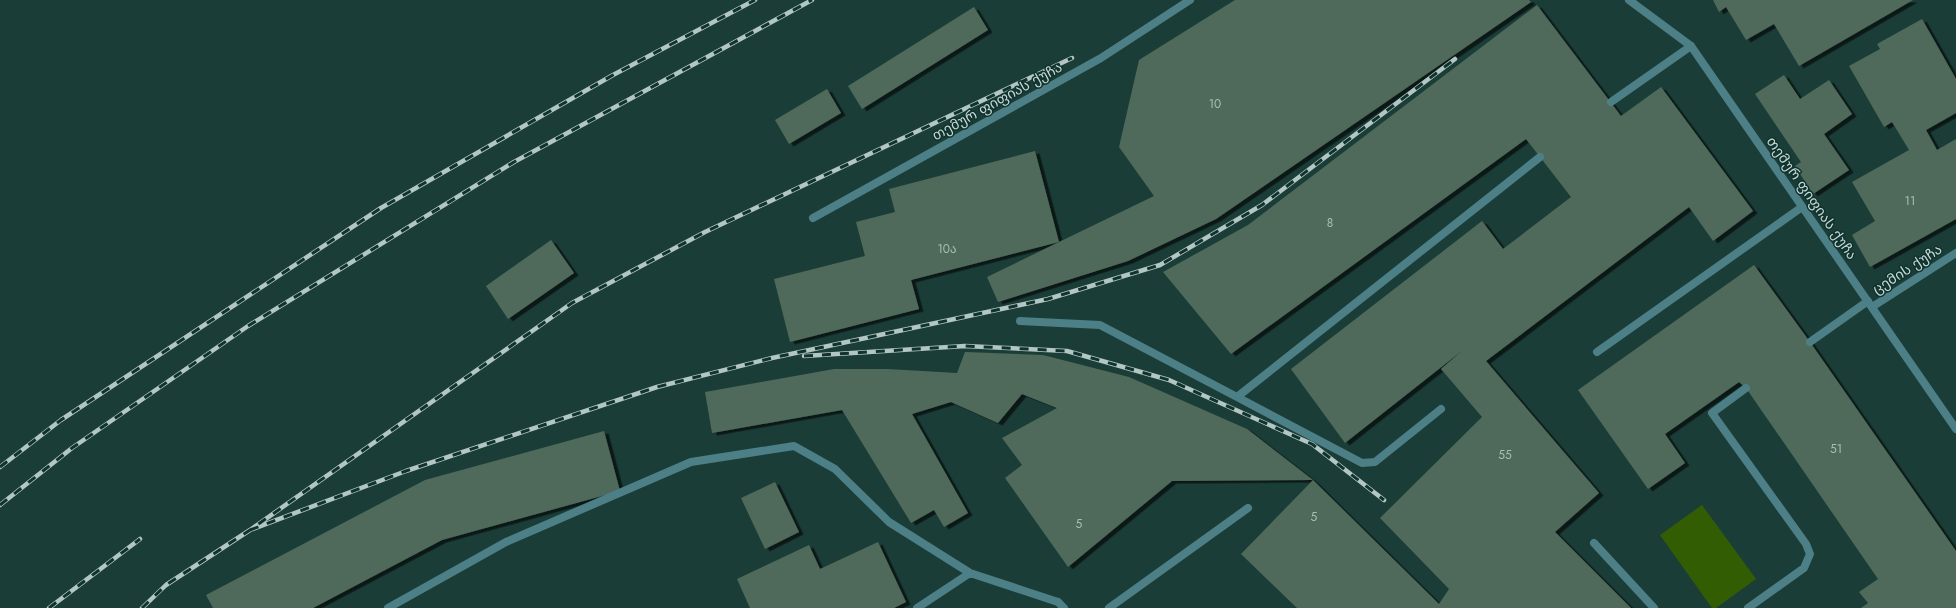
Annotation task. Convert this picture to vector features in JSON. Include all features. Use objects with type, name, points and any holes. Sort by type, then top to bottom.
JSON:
[{"type":"street","name":"თემურ ფიფიას ქუჩა","points":[[813,218],[1101,58],[1190,0]]},
{"type":"street","name":"თემურ ფიფიას ქუჩა","points":[[1629,0],[1692,46],[1956,429]]},
{"type":"street","points":[[1611,102],[1692,46]]},
{"type":"street","points":[[1237,397],[1540,157]]},
{"type":"street","points":[[1597,352],[1802,207]]},
{"type":"street","name":"ცემის ქუჩა","points":[[1810,342],[1870,304],[1956,253]]},
{"type":"street","points":[[1020,321],[1100,325],[1362,463],[1375,462],[1440,409]]},
{"type":"street","points":[[1746,388],[1712,413],[1806,544],[1810,554],[1804,568],[1748,608]]},
{"type":"street","points":[[388,608],[506,542],[691,462],[794,446],[835,469],[889,522],[970,573],[1061,605]]},
{"type":"street","points":[[1109,608],[1248,508]]},
{"type":"street","points":[[1594,543],[1654,608]]},
{"type":"street","points":[[917,608],[970,573]]},
{"type":"green space","points":[[1702,505],[1756,579],[1716,608],[1712,608],[1660,535]]},
{"type":"building","points":[[1235,0],[1529,0],[1531,2],[1216,219],[1128,261],[998,302],[987,277],[1154,196],[1119,147],[1139,60]]},
{"type":"building","points":[[1713,0],[1913,0],[1799,66],[1774,24],[1746,40],[1726,7],[1719,12]]},
{"type":"building","points":[[1537,5],[1621,116],[1661,87],[1753,211],[1713,241],[1689,207],[1486,361],[1599,493],[1555,532],[1631,608],[1297,608],[1241,554],[1313,480],[1439,604],[1449,589],[1380,518],[1482,417],[1441,369],[1463,350],[1345,443],[1291,369],[1482,221],[1503,249],[1571,197],[1526,139],[1231,354],[1163,272],[1248,225]]},
{"type":"building","points":[[974,7],[988,30],[862,109],[848,86]]},
{"type":"building","points":[[1922,19],[1956,79],[1956,113],[1926,130],[1937,150],[1956,139],[1956,219],[1870,267],[1852,235],[1875,221],[1852,182],[1909,150],[1892,122],[1884,127],[1849,66],[1880,49],[1877,44]]},
{"type":"building","points":[[1784,75],[1800,99],[1829,80],[1852,114],[1824,134],[1849,170],[1813,194],[1795,166],[1801,162],[1755,94]]},
{"type":"building","points":[[827,89],[841,113],[789,144],[775,120]]},
{"type":"building","points":[[1035,151],[1059,242],[911,280],[919,309],[790,342],[774,279],[865,256],[856,222],[895,212],[889,189]]},
{"type":"building","points":[[551,240],[574,273],[508,319],[486,286]]},
{"type":"building","points":[[1754,265],[1810,342],[1956,551],[1956,608],[1861,608],[1868,603],[1859,592],[1878,579],[1746,388],[1739,382],[1665,434],[1685,463],[1648,489],[1578,390]]},
{"type":"building","points":[[965,352],[1043,355],[1129,377],[1247,429],[1313,480],[1172,481],[1068,567],[1005,478],[1022,465],[1002,438],[1057,408],[1022,394],[998,423],[951,402],[912,414],[968,513],[944,527],[934,510],[911,523],[842,410],[712,433],[705,392],[834,369],[887,369],[957,373]]},
{"type":"building","points":[[604,431],[620,491],[442,540],[313,608],[213,608],[206,595],[425,480]]},
{"type":"building","points":[[775,482],[799,532],[765,549],[741,498]]},
{"type":"building","points":[[878,542],[906,602],[894,608],[750,608],[737,579],[809,545],[820,569]]},
{"type":"railway","points":[[0,467],[61,420],[381,208],[613,75],[755,0]]},
{"type":"railway","points":[[0,505],[72,448],[248,326],[514,162],[812,0]]},
{"type":"railway","points":[[142,608],[166,585],[250,530],[572,303],[705,232],[1072,58]]},
{"type":"railway","points":[[250,530],[406,471],[657,387],[772,358],[1048,299],[1160,265],[1262,205],[1455,59]]},
{"type":"railway","points":[[804,356],[965,346],[1067,351],[1169,380],[1312,444],[1384,500]]},
{"type":"railway","points":[[49,608],[140,539]]}]
